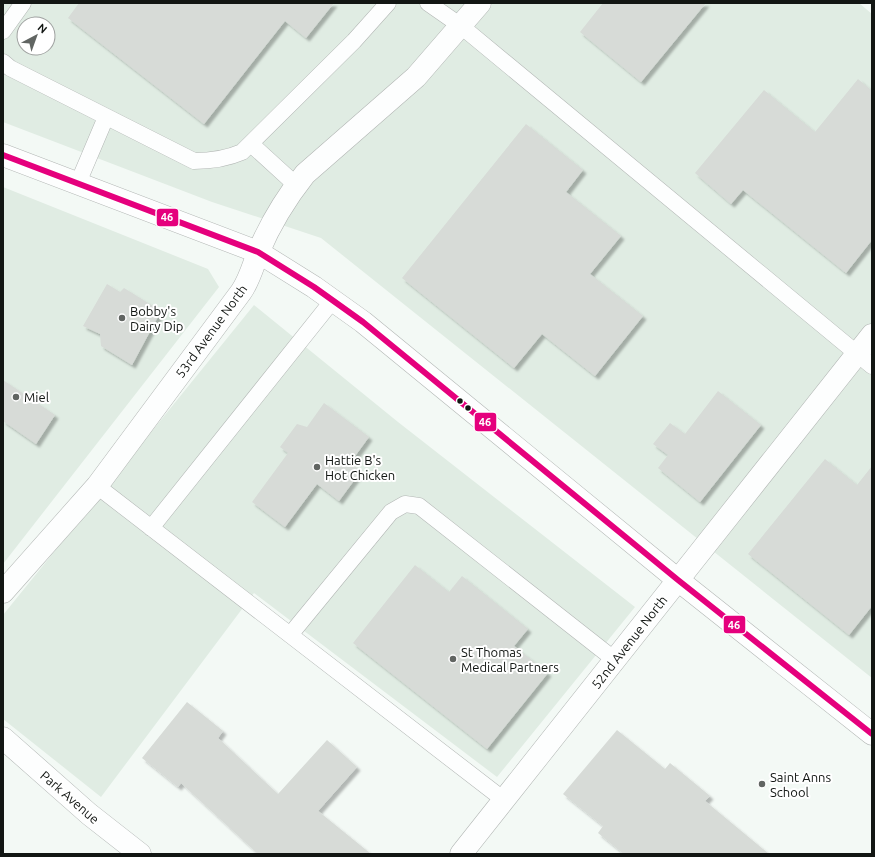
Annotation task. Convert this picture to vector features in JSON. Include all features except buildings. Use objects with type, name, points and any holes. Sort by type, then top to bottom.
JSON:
[{"type":"street","name":"53rd Avenue North","points":[[3,592],[96,486],[246,286],[258,252],[285,200],[296,185],[305,174],[416,77],[480,3]]},
{"type":"street","points":[[3,155],[258,252],[334,300],[678,580],[872,734]]},
{"type":"street","name":"52nd Avenue North","points":[[461,854],[678,580],[864,360],[872,335]]},
{"type":"street","name":"Park Avenue","points":[[3,738],[89,814],[140,854]]},
{"type":"lane","points":[[3,31],[23,3]]},
{"type":"lane","points":[[3,62],[10,68],[194,161],[210,161],[228,158],[242,152],[354,42],[388,3]]},
{"type":"lane","points":[[428,3],[461,26],[864,360]]},
{"type":"lane","points":[[78,183],[106,117]]},
{"type":"lane","points":[[251,144],[296,185]]},
{"type":"lane","points":[[151,528],[334,300]]},
{"type":"lane","points":[[96,486],[504,800]]},
{"type":"lane","points":[[290,635],[391,512],[405,504],[419,506],[615,660]]},
{"type":"shaded area","points":[[3,3],[859,3],[872,14],[872,678],[321,238],[212,202],[3,122]]},
{"type":"shaded area","points":[[3,187],[208,269],[219,287],[3,564]]},
{"type":"shaded area","points":[[254,305],[398,422],[635,607],[497,777],[254,593],[101,797],[3,719],[3,615]]},
{"type":"transit line","name":"46","points":[[3,155],[258,252],[314,287],[363,322],[678,580],[872,734]]},
{"type":"place","name":"Bobby's Dairy Dip","points":[[122,318]]},
{"type":"place","name":"Miel","points":[[16,397]]},
{"type":"place","name":"Hattie B's Hot Chicken","points":[[317,467]]},
{"type":"place","name":"St Thomas Medical Partners","points":[[453,659]]},
{"type":"place","name":"Saint Anns School","points":[[762,784]]}]
